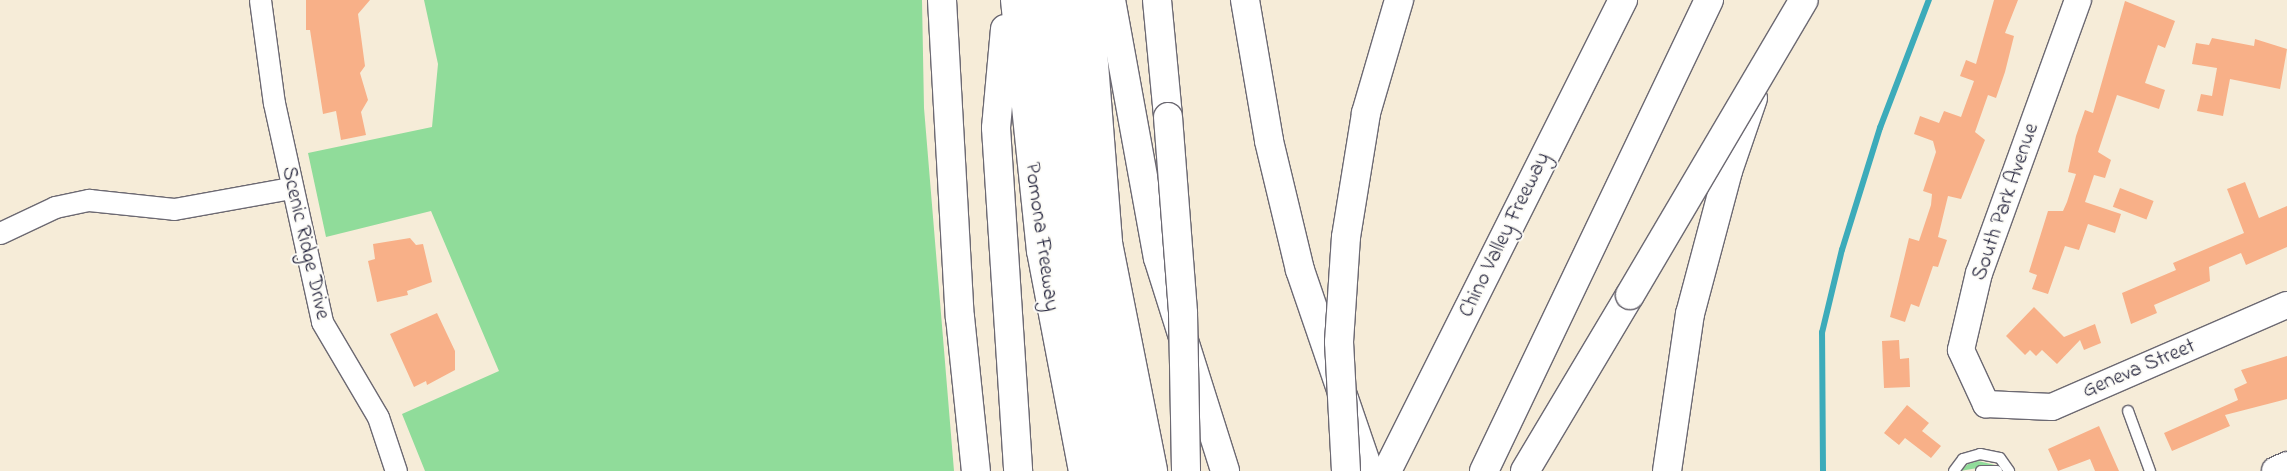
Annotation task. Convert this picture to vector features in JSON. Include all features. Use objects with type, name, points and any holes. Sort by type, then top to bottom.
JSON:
[{"type":"main road","points":[[942,0],[960,317],[976,471]]},
{"type":"main road","points":[[1008,0],[996,128],[1018,471]]},
{"type":"main road","name":"Pomona Freeway","points":[[1014,0],[1041,251],[1083,471]]},
{"type":"main road","points":[[1038,0],[1067,282],[1105,471]]},
{"type":"main road","points":[[1062,0],[1086,247],[1105,358],[1132,471]]},
{"type":"main road","points":[[1089,0],[1108,243],[1153,471]]},
{"type":"main road","points":[[1111,0],[1158,258],[1225,471]]},
{"type":"main road","points":[[1157,0],[1183,313],[1186,471]]},
{"type":"main road","points":[[1245,0],[1270,141],[1295,251],[1327,358],[1369,471]]},
{"type":"main road","points":[[1346,471],[1339,342],[1346,237],[1366,113],[1399,0]]},
{"type":"main road","points":[[1509,226],[1601,0]]},
{"type":"main road","name":"Chino Valley Freeway","points":[[1388,471],[1623,0]]},
{"type":"main road","points":[[1484,471],[1709,0]]},
{"type":"main road","points":[[1667,471],[1690,314],[1708,244],[1752,102],[1792,0]]},
{"type":"main road","points":[[1525,471],[1804,0]]},
{"type":"main road","points":[[2276,471],[2287,466]]},
{"type":"street","name":"Scenic Ridge Drive","points":[[260,0],[274,103],[291,188],[322,322],[378,417],[396,471]]},
{"type":"street","name":"South Park Avenue","points":[[1986,404],[1961,350],[1979,273],[2078,0]]},
{"type":"street","points":[[0,233],[55,207],[89,200],[174,209],[291,188]]},
{"type":"street","name":"Geneva Street","points":[[1986,404],[2052,407],[2287,305]]},
{"type":"lane","points":[[2128,411],[2150,471]]},
{"type":"lane","points":[[1954,471],[1963,459],[1980,454],[2000,458],[2009,471]]},
{"type":"lane","points":[[1980,471],[1997,471]]},
{"type":"green space","points":[[424,0],[922,0],[924,108],[954,471],[425,471],[402,414],[499,371],[431,211],[326,237],[308,153],[432,127],[438,64]]},
{"type":"green space","points":[[1978,461],[1995,465],[1960,471],[1968,464]]},
{"type":"building","points":[[306,0],[370,0],[358,14],[365,66],[360,73],[368,100],[361,112],[366,135],[341,140],[336,111],[323,114],[310,30],[306,30]]},
{"type":"building","points":[[1994,0],[2018,0],[2005,33],[2014,36],[2005,72],[1996,98],[1988,95],[1975,132],[1985,140],[1961,199],[1948,196],[1938,237],[1947,240],[1938,267],[1933,266],[1919,307],[1911,304],[1905,322],[1890,317],[1909,238],[1919,241],[1931,205],[1932,194],[1923,191],[1936,152],[1933,141],[1914,134],[1920,116],[1939,123],[1944,111],[1961,117],[1974,81],[1960,76],[1966,60],[1976,64]]},
{"type":"building","points":[[2125,1],[2175,21],[2165,48],[2158,45],[2145,83],[2165,90],[2159,109],[2117,95],[2098,152],[2111,160],[2105,178],[2094,175],[2085,202],[2121,214],[2115,233],[2088,224],[2079,250],[2065,246],[2048,294],[2032,289],[2037,275],[2029,272],[2048,211],[2063,211],[2067,202],[2076,174],[2068,172],[2076,136],[2085,110],[2093,113]]},
{"type":"building","points":[[2212,38],[2254,46],[2255,39],[2287,49],[2280,89],[2230,79],[2223,116],[2197,111],[2201,94],[2212,96],[2217,68],[2192,64],[2196,43],[2209,45]]},
{"type":"building","points":[[2245,182],[2259,218],[2287,206],[2287,247],[2246,265],[2241,253],[2209,267],[2210,281],[2154,305],[2157,313],[2131,324],[2122,293],[2176,270],[2173,263],[2244,233],[2227,189]]},
{"type":"building","points":[[2120,188],[2154,201],[2146,220],[2113,207]]},
{"type":"building","points":[[410,238],[416,245],[423,244],[432,282],[407,291],[408,295],[377,302],[368,261],[375,259],[373,244]]},
{"type":"building","points":[[2034,307],[2064,337],[2095,324],[2101,343],[2084,350],[2080,340],[2057,364],[2042,350],[2036,356],[2030,350],[2025,355],[2006,336]]},
{"type":"building","points":[[437,313],[455,351],[455,370],[427,385],[426,381],[414,387],[390,334]]},
{"type":"building","points":[[1899,340],[1900,359],[1909,358],[1910,387],[1884,388],[1882,341]]},
{"type":"building","points":[[2287,356],[2287,399],[2225,415],[2230,426],[2172,451],[2164,433],[2238,400],[2234,389],[2247,383],[2241,370]]},
{"type":"building","points":[[1907,405],[1929,423],[1922,431],[1941,446],[1931,458],[1905,438],[1899,445],[1884,433]]},
{"type":"building","points":[[2099,426],[2119,471],[2095,471],[2090,459],[2058,471],[2048,449]]},
{"type":"waterway","points":[[1823,471],[1822,333],[1842,250],[1880,128],[1929,0]]}]
